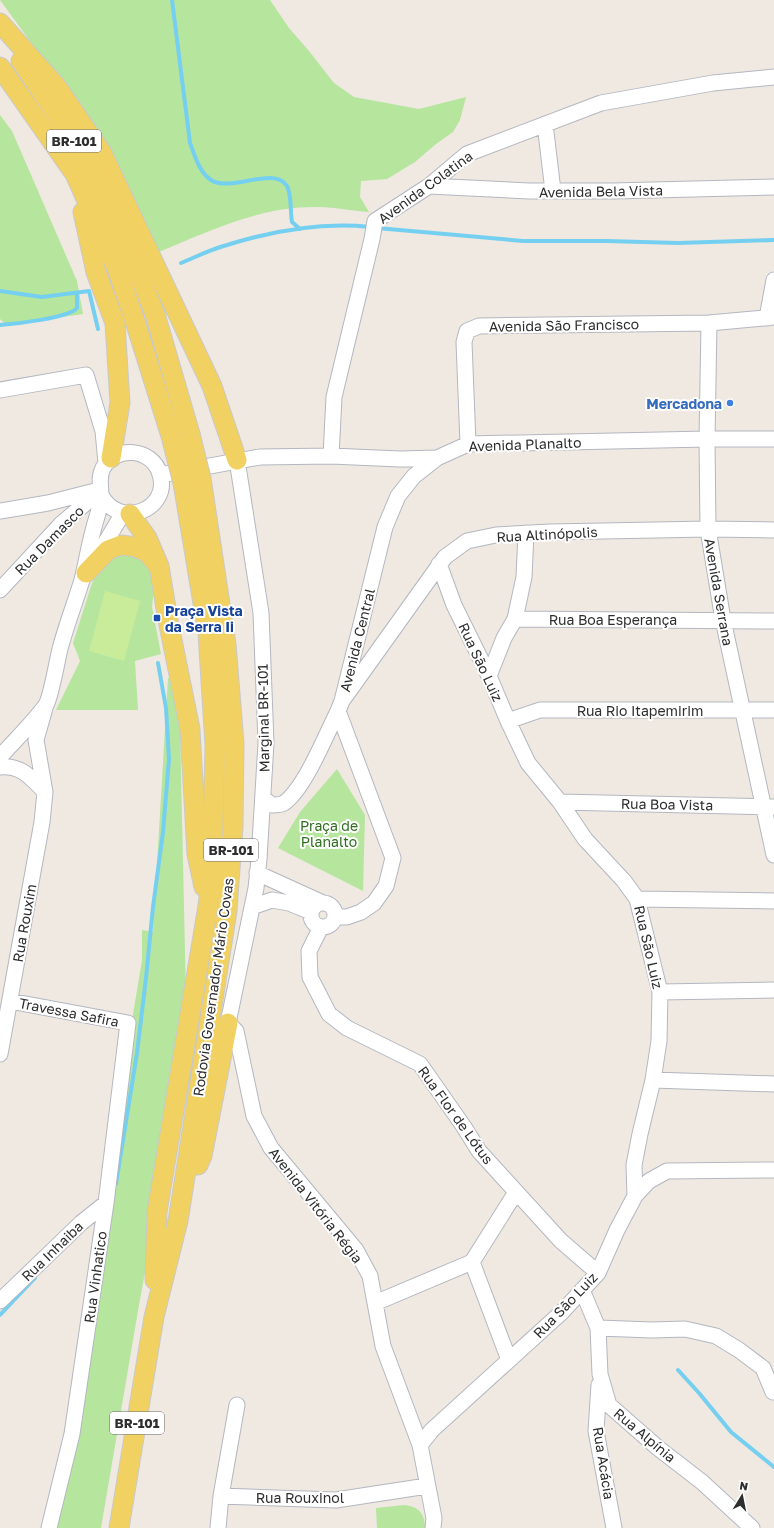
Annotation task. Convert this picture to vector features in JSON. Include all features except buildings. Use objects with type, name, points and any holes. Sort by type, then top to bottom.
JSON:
[{"type":"main road","points":[[0,23],[58,88],[102,153],[133,261],[174,308],[212,386],[237,460]]},
{"type":"main road","name":"Rodovia Governador Mário Covas","points":[[0,30],[82,152],[133,261],[155,314],[190,434],[192,480],[208,633],[215,745],[212,860],[208,906],[157,1212],[154,1317]]},
{"type":"main road","name":"Rodovia Governador Mário Covas","points":[[0,68],[75,174],[133,261],[134,318],[171,436],[192,480],[210,530],[226,652],[234,743],[233,827],[227,911],[178,1221],[154,1317],[119,1528]]},
{"type":"main road","points":[[75,174],[96,272],[115,323],[120,403],[109,461]]},
{"type":"main road","points":[[127,514],[147,538],[159,566],[168,620],[190,729],[197,854],[208,906]]},
{"type":"main road","points":[[84,577],[108,550],[121,545],[136,547],[148,553],[159,566]]},
{"type":"main road","points":[[178,1221],[202,1156],[228,1024]]},
{"type":"street","name":"Avenida Colatina","points":[[331,456],[334,397],[372,239],[375,220],[428,186],[467,154],[601,103],[713,83],[774,77]]},
{"type":"street","points":[[545,124],[553,191]]},
{"type":"street","name":"Avenida Bela Vista","points":[[428,186],[529,191],[774,187]]},
{"type":"street","points":[[771,318],[774,280]]},
{"type":"street","name":"Avenida São Francisco","points":[[468,444],[464,342],[467,331],[479,326],[709,323],[771,318]]},
{"type":"street","name":"Avenida Serrana","points":[[709,323],[707,439],[708,529],[723,620],[742,710],[769,807],[774,855]]},
{"type":"street","points":[[0,390],[86,374],[103,432],[109,461]]},
{"type":"street","name":"Avenida Planalto","points":[[160,474],[260,457],[331,456],[400,459],[438,458],[468,444],[707,439],[774,440]]},
{"type":"street","points":[[84,577],[100,492],[99,477],[109,461],[125,453],[140,454],[152,462],[160,474],[160,489],[154,503],[142,512],[127,514],[113,509],[100,492]]},
{"type":"street","name":"Avenida Central","points":[[263,798],[272,805],[282,804],[292,795],[306,775],[340,706],[385,527],[398,496],[414,476],[438,458]]},
{"type":"street","points":[[398,496],[403,468],[400,459]]},
{"type":"street","name":"Marginal BR-101","points":[[228,1024],[258,873],[266,744],[261,613],[237,460]]},
{"type":"street","points":[[0,511],[100,492]]},
{"type":"street","name":"Rua Damasco","points":[[0,590],[62,524],[100,492]]},
{"type":"street","points":[[48,503],[58,507],[62,514],[62,524],[73,521],[82,522],[89,527],[92,534]]},
{"type":"street","points":[[84,577],[127,514]]},
{"type":"street","name":"Rua Altinópolis","points":[[340,706],[439,564],[445,557],[467,542],[496,535],[526,533],[708,529],[774,530]]},
{"type":"street","points":[[489,676],[504,638],[514,619],[524,577],[526,533]]},
{"type":"street","name":"Rua São Luiz","points":[[420,1445],[432,1430],[562,1312],[598,1273],[617,1230],[635,1196],[634,1165],[653,1080],[659,1041],[660,992],[638,899],[624,881],[585,839],[560,802],[528,763],[508,722],[489,676],[454,605],[439,564]]},
{"type":"street","name":"Rua Rouxim","points":[[0,1054],[42,822],[45,792],[36,740],[47,704],[64,636],[84,577]]},
{"type":"street","name":"Rua Boa Esperança","points":[[514,619],[774,621]]},
{"type":"street","points":[[357,642],[359,650],[372,656],[375,654]]},
{"type":"street","points":[[0,757],[47,704]]},
{"type":"street","points":[[336,917],[347,917],[361,912],[374,903],[386,886],[393,858],[340,706]]},
{"type":"street","name":"Rua Rio Itapemirim","points":[[508,722],[540,710],[774,710]]},
{"type":"street","points":[[0,767],[11,766],[26,773],[45,792]]},
{"type":"street","name":"Rua Boa Vista","points":[[560,802],[769,807]]},
{"type":"street","points":[[258,873],[318,908]]},
{"type":"street","points":[[638,899],[774,901]]},
{"type":"street","points":[[252,907],[272,900],[318,908],[331,906],[334,909],[336,917],[332,924],[328,927],[321,927],[312,920],[318,908]]},
{"type":"street","name":"Rua Flor de Lótus","points":[[321,927],[309,951],[310,976],[328,1014],[347,1028],[420,1064],[479,1151],[560,1241],[598,1273]]},
{"type":"street","points":[[660,992],[774,990]]},
{"type":"street","name":"Travessa Safira","points":[[10,1001],[128,1023]]},
{"type":"street","name":"Rua Vinhatico","points":[[49,1528],[72,1434],[106,1203],[128,1023]]},
{"type":"street","name":"Avenida Vitória Régia","points":[[228,1024],[236,1031],[254,1116],[271,1148],[356,1250],[370,1276],[383,1346],[420,1445],[434,1518],[433,1528]]},
{"type":"street","points":[[653,1080],[774,1084]]},
{"type":"street","points":[[635,1196],[649,1181],[667,1171],[774,1170]]},
{"type":"street","points":[[375,1302],[472,1262],[516,1192]]},
{"type":"street","name":"Rua Inhaiba","points":[[0,1301],[81,1223],[106,1203]]},
{"type":"street","points":[[472,1262],[509,1360]]},
{"type":"street","name":"Rua Alpínia","points":[[582,1290],[598,1328],[600,1374],[609,1405],[658,1448],[702,1482],[752,1528]]},
{"type":"street","points":[[598,1328],[652,1330],[685,1329],[716,1336],[764,1368],[773,1392]]},
{"type":"street","name":"Rua Acácia","points":[[600,1374],[596,1431],[614,1528]]},
{"type":"street","points":[[218,1528],[221,1496],[237,1405]]},
{"type":"street","name":"Rua Rouxinol","points":[[221,1496],[336,1500],[427,1486]]},
{"type":"green space","points":[[0,0],[270,0],[289,28],[334,83],[354,97],[419,109],[466,97],[460,120],[453,132],[415,162],[387,179],[361,181],[360,197],[369,212],[318,207],[275,211],[214,229],[154,254],[67,92]]},
{"type":"green space","points":[[0,115],[12,131],[77,281],[83,314],[6,325],[0,319]]},
{"type":"green space","name":"Praça Vista da Serra Ii","points":[[129,554],[143,559],[155,577],[152,607],[161,654],[135,661],[138,710],[56,710],[80,661],[73,643],[92,583],[106,561],[115,557]]},
{"type":"green space","points":[[105,591],[140,601],[124,661],[89,651]]},
{"type":"green space","points":[[168,678],[179,680],[187,1043],[139,1305],[101,1528],[48,1528],[142,960],[142,930],[153,932]]},
{"type":"green space","name":"Praça de Planalto","points":[[337,769],[365,815],[363,891],[278,848],[300,812]]},
{"type":"green space","points":[[404,1505],[414,1507],[420,1512],[424,1519],[425,1528],[377,1528],[376,1508]]},
{"type":"waterway","points":[[172,0],[190,143],[200,168],[207,177],[219,183],[240,182],[263,178],[281,180],[289,190],[292,222],[300,229]]},
{"type":"waterway","points":[[181,263],[221,247],[280,232],[316,227],[370,227]]},
{"type":"waterway","points":[[377,228],[523,241],[678,243],[774,240]]},
{"type":"waterway","points":[[0,291],[42,297],[89,291],[98,329]]},
{"type":"waterway","points":[[0,325],[53,318],[72,312],[77,308],[77,293]]},
{"type":"waterway","points":[[116,1184],[137,1053],[163,832],[169,759],[166,708],[158,663]]},
{"type":"waterway","points":[[0,1315],[35,1278]]},
{"type":"waterway","points":[[678,1370],[731,1432],[774,1467]]},
{"type":"place","name":"Mercadona","points":[[730,403]]},
{"type":"place","name":"Praça Vista da Serra Ii","points":[[157,618]]}]
